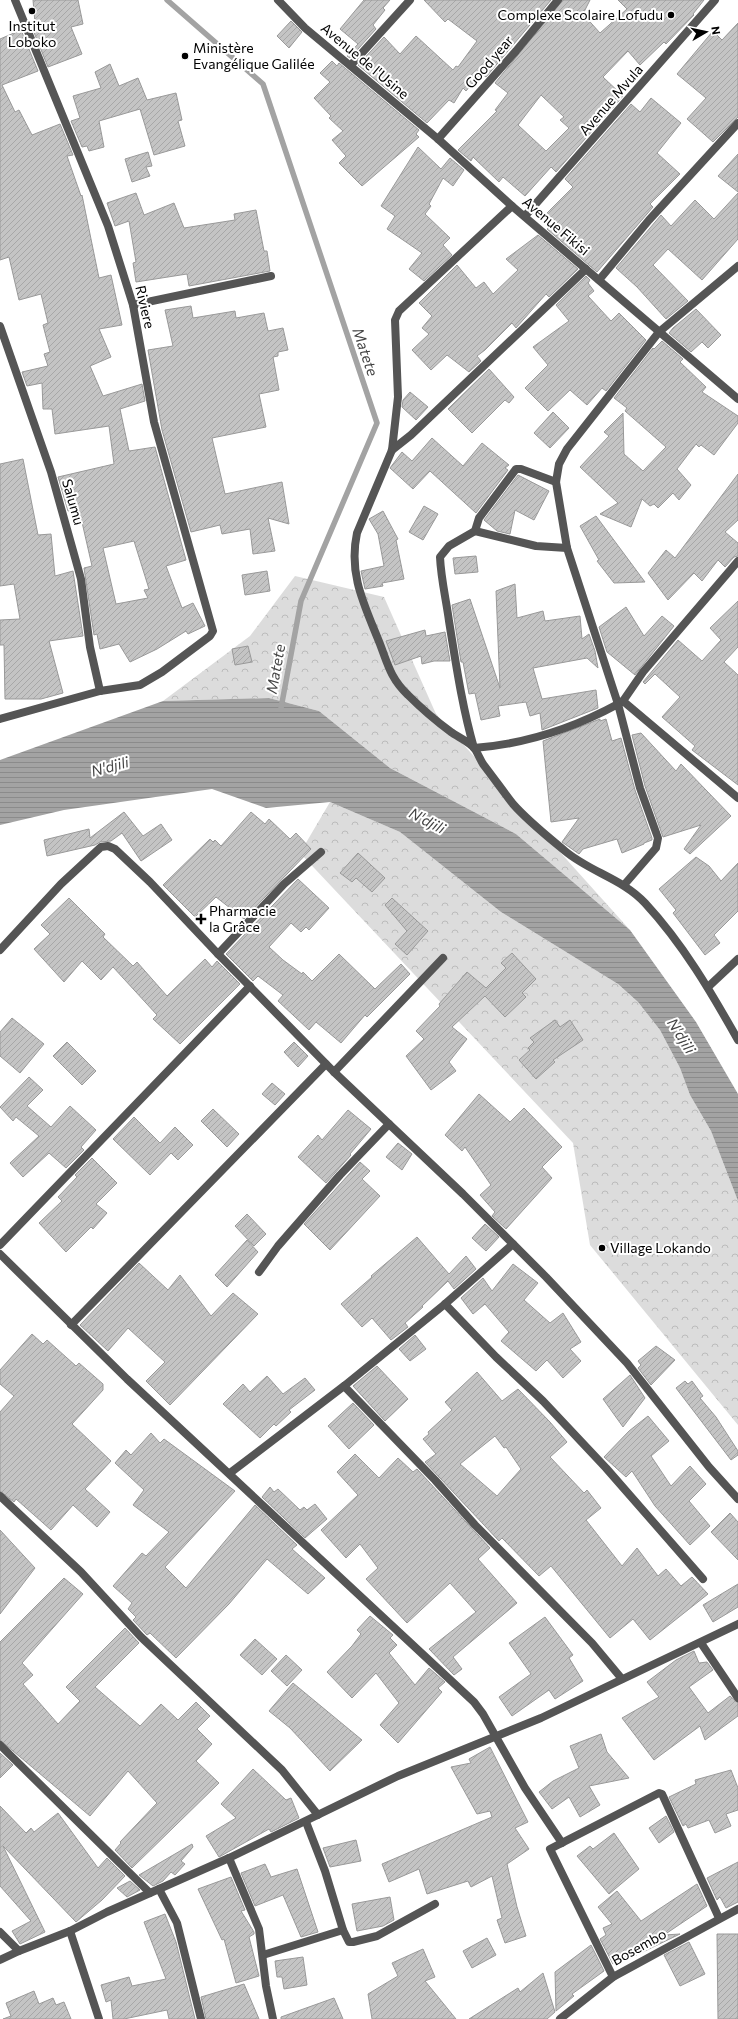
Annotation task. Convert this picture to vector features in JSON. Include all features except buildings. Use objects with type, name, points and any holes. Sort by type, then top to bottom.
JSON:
[{"type":"street","name":"Riviere","points":[[15,0],[108,226],[133,305],[154,422],[213,631],[210,636],[162,672],[140,685],[100,691]]},
{"type":"street","name":"Avenue de l'Usine","points":[[278,0],[306,28],[438,139]]},
{"type":"street","points":[[351,65],[410,0]]},
{"type":"street","name":"Good year","points":[[438,139],[516,51],[558,0]]},
{"type":"street","name":"Avenue Mvula","points":[[525,216],[715,0]]},
{"type":"street","points":[[599,280],[649,220],[738,123]]},
{"type":"street","name":"Avenue Fikisi","points":[[438,139],[512,206],[738,399]]},
{"type":"street","points":[[512,206],[399,311],[395,320],[394,329],[398,364],[398,397],[392,450],[355,539],[354,569],[360,598],[380,644],[387,668],[394,680],[424,710],[474,748],[507,743],[566,728],[588,720],[621,703],[643,672],[738,561]]},
{"type":"street","points":[[624,885],[656,848],[658,838],[640,788],[621,703],[567,548],[556,482],[559,464],[567,449],[659,332],[738,266]]},
{"type":"street","points":[[392,450],[412,435],[586,269]]},
{"type":"street","points":[[133,305],[271,276]]},
{"type":"street","name":"Salumu","points":[[0,326],[51,472],[81,579],[90,647],[100,691]]},
{"type":"street","points":[[475,531],[478,518],[516,469],[521,469],[556,482]]},
{"type":"street","points":[[567,548],[542,547],[475,531],[449,546],[440,557],[444,594],[461,696],[466,721],[474,748],[482,763],[513,804],[529,819],[566,852],[585,865],[624,885],[644,902],[665,927],[708,986],[738,1040]]},
{"type":"street","points":[[0,719],[100,691]]},
{"type":"street","points":[[621,703],[738,798]]},
{"type":"street","points":[[0,950],[61,884],[101,847],[108,846],[115,849],[150,882],[218,954],[334,1072],[513,1244],[627,1363],[709,1467],[738,1499]]},
{"type":"street","points":[[218,954],[284,884],[321,852]]},
{"type":"street","points":[[334,1072],[442,958]]},
{"type":"street","points":[[708,986],[738,959]]},
{"type":"street","points":[[0,1245],[250,986]]},
{"type":"street","points":[[71,1325],[326,1064]]},
{"type":"street","points":[[259,1272],[278,1246],[340,1175],[389,1124]]},
{"type":"street","points":[[230,1473],[344,1386],[445,1304],[513,1244]]},
{"type":"street","points":[[0,1254],[71,1325],[474,1702],[483,1714],[525,1788],[562,1843]]},
{"type":"street","points":[[445,1304],[496,1357],[543,1401],[606,1468],[703,1579]]},
{"type":"street","points":[[344,1386],[435,1480],[474,1525],[592,1643],[622,1679]]},
{"type":"street","points":[[0,1496],[81,1572],[141,1637],[282,1770],[318,1815]]},
{"type":"street","points":[[0,1960],[70,1931],[150,1893],[230,1858],[398,1776],[540,1718],[701,1643],[738,1624]]},
{"type":"street","points":[[701,1643],[738,1698]]},
{"type":"street","points":[[0,1745],[150,1893]]},
{"type":"street","points":[[613,1977],[550,1849],[610,1820],[656,1794],[662,1794],[719,1918]]},
{"type":"street","points":[[306,1822],[325,1871],[344,1930],[350,1942],[377,1936],[435,1904]]},
{"type":"street","points":[[230,1858],[259,1929],[266,1986],[273,2019]]},
{"type":"street","points":[[159,1889],[177,1924],[201,2019]]},
{"type":"street","name":"Bosembo","points":[[560,2019],[613,1977],[738,1909]]},
{"type":"street","points":[[263,1955],[344,1930]]},
{"type":"street","points":[[70,1931],[99,2019]]},
{"type":"street","points":[[0,1932],[19,1951]]},
{"type":"green space","points":[[295,576],[384,597],[436,714],[630,930],[516,834],[390,768],[319,711],[269,698],[163,701],[250,636]]},
{"type":"green space","points":[[330,802],[400,832],[501,912],[618,984],[638,1002],[660,1030],[680,1068],[690,1095],[711,1131],[738,1201],[738,1425],[590,1245],[573,1143],[300,853]]},
{"type":"water","name":"N'djili","points":[[269,698],[319,711],[390,768],[516,834],[630,930],[696,1022],[738,1094],[738,1201],[711,1131],[690,1095],[680,1068],[660,1030],[638,1002],[618,984],[501,912],[400,832],[330,802],[266,808],[212,789],[64,810],[0,825],[0,760],[163,701]]},
{"type":"waterway","name":"Matete","points":[[167,0],[263,84],[377,423],[301,601],[281,708]]},
{"type":"place","name":"Institut Loboko","points":[[32,11]]},
{"type":"place","name":"Complexe Scolaire Lofudu","points":[[671,15]]},
{"type":"place","name":"Ministère Evangélique Galilée","points":[[185,56]]},
{"type":"place","name":"Pharmacie la Grâce","points":[[201,919]]},
{"type":"place","name":"Village Lokando","points":[[602,1248]]}]
